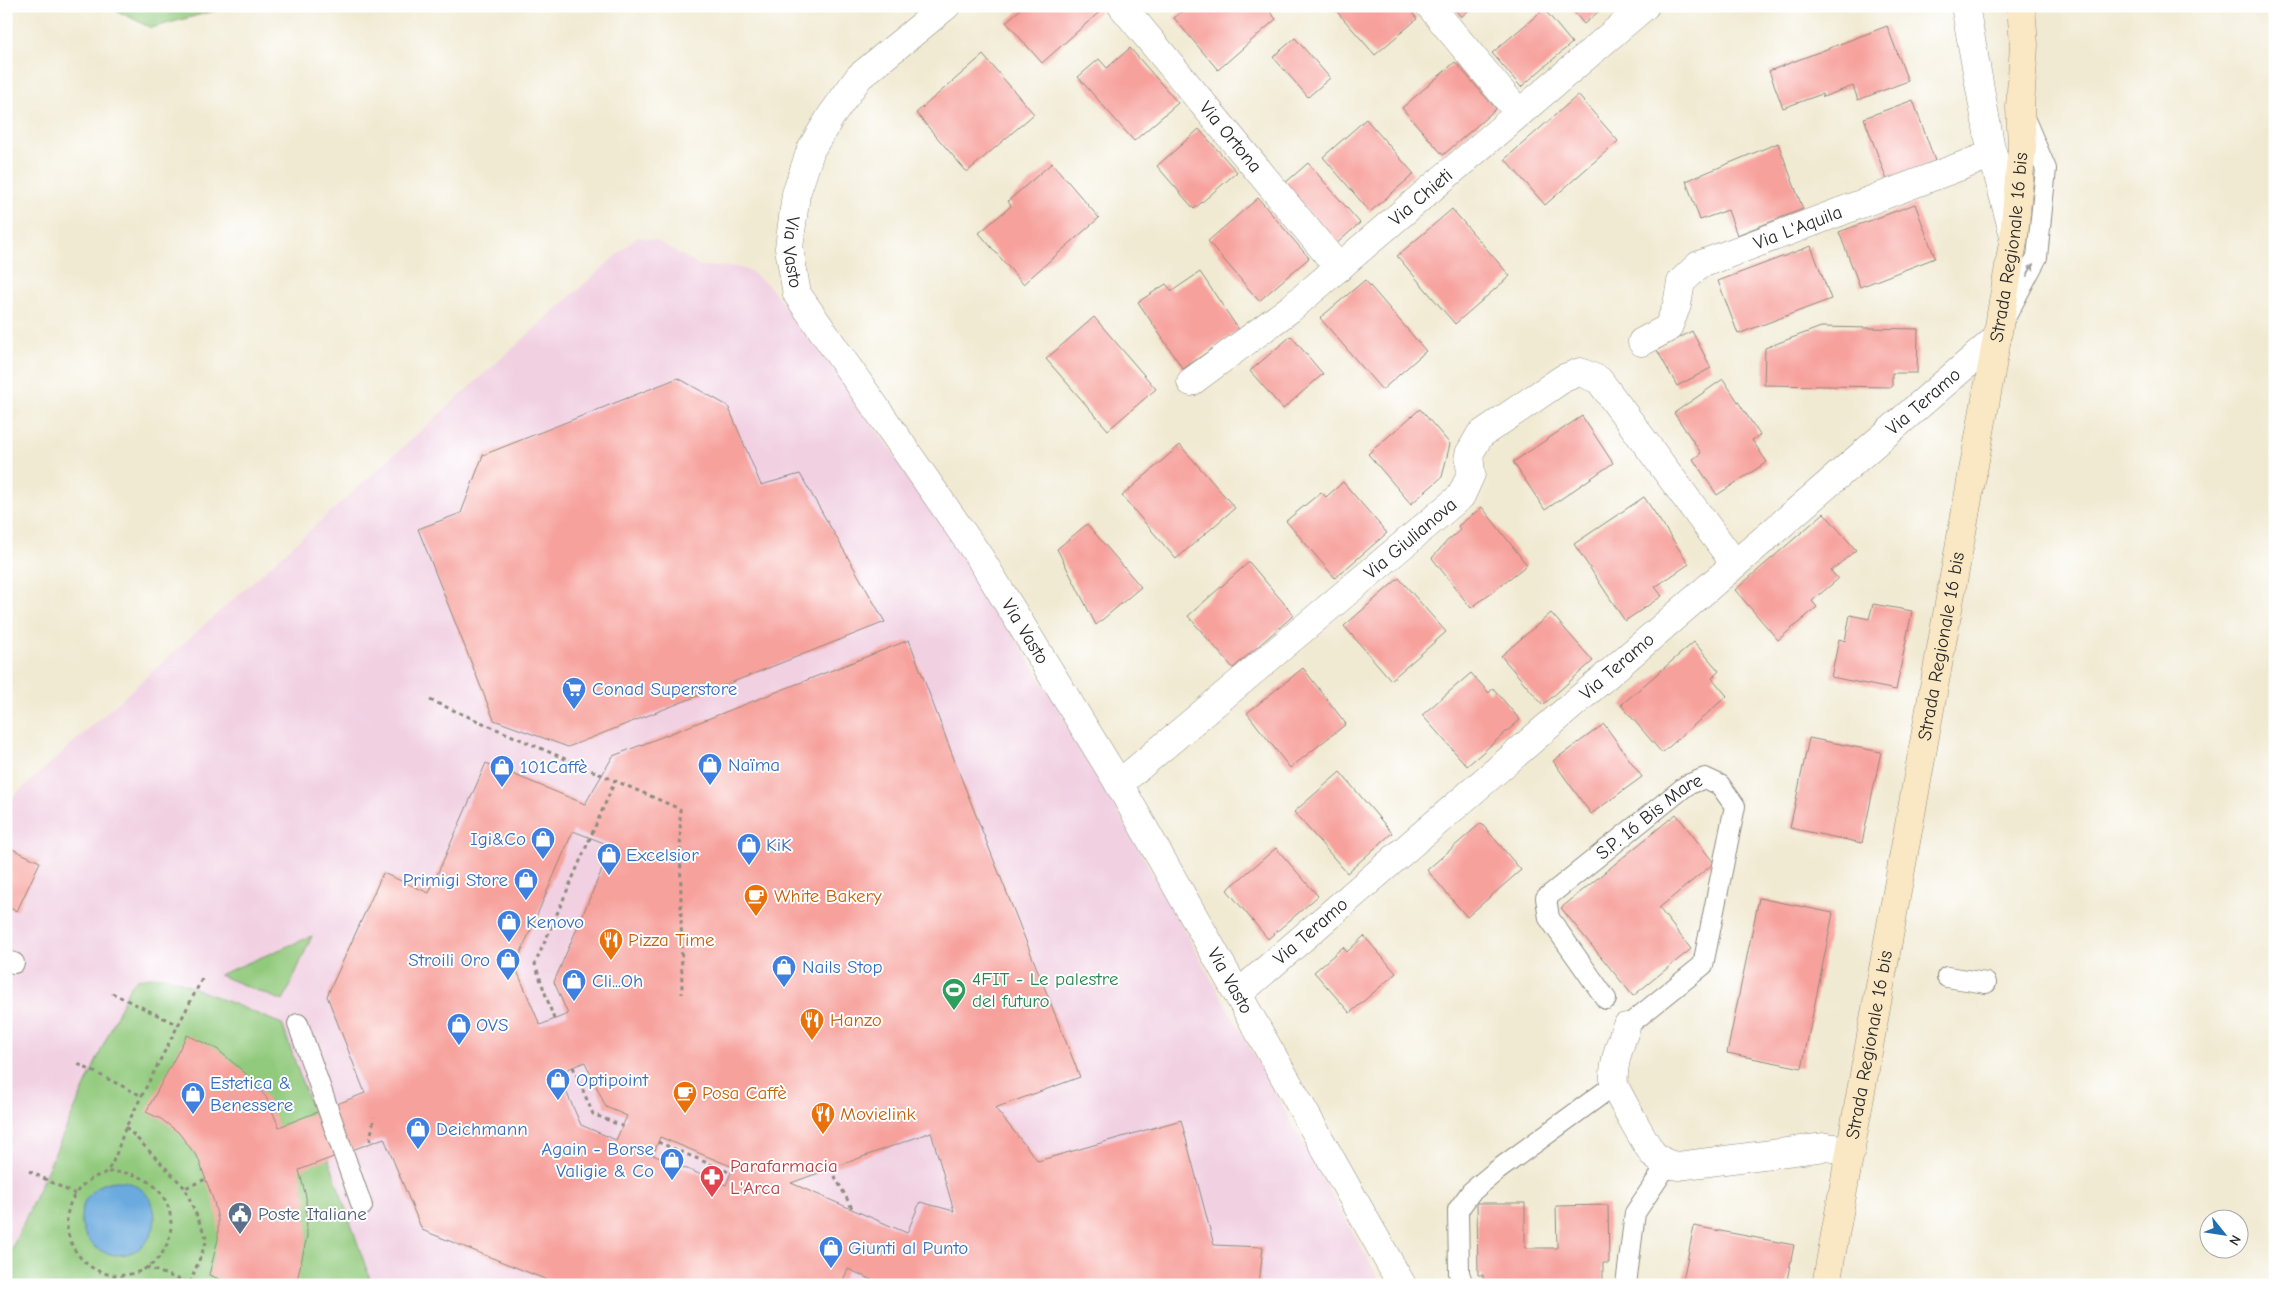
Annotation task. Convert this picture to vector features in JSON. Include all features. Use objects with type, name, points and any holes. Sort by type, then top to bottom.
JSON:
[{"type":"main road","name":"Strada Regionale 16 bis","points":[[1826,1285],[2014,236],[2022,146],[2020,107],[2024,45],[2020,6]]},
{"type":"street","name":"Via Vasto","points":[[946,6],[859,77],[831,116],[811,149],[796,194],[789,248],[795,286],[801,301],[980,558],[1119,784],[1402,1285]]},
{"type":"street","name":"Via Ortona","points":[[1122,6],[1339,268]]},
{"type":"street","points":[[1430,6],[1519,113]]},
{"type":"street","name":"Via Chieti","points":[[1190,382],[1290,309],[1645,6]]},
{"type":"street","points":[[1965,6],[1993,154],[2014,236]]},
{"type":"street","name":"Via L'Aquila","points":[[1642,342],[1668,328],[1677,305],[1681,282],[1699,265],[1993,154]]},
{"type":"street","name":"Via Teramo","points":[[1238,994],[1735,564],[1998,333]]},
{"type":"street","name":"Via Giulianova","points":[[1119,784],[1461,496],[1471,474],[1469,454],[1480,435],[1564,378],[1580,372],[1599,380],[1735,564]]},
{"type":"street","name":"S.P. 16 Bis Mare","points":[[1614,1086],[1614,1069],[1618,1048],[1626,1027]]},
{"type":"street","points":[[1614,1086],[1653,1154],[1667,1164],[1678,1166],[1825,1147],[1850,1150]]},
{"type":"lane","points":[[1998,333],[2037,257],[2046,169],[2020,107]]},
{"type":"lane","name":"S.P. 16 Bis Mare","points":[[1606,999],[1549,918],[1546,898],[1687,785],[1705,778],[1720,785],[1735,806],[1703,965],[1626,1027]]},
{"type":"lane","points":[[1947,977],[1986,983]]},
{"type":"lane","points":[[298,1024],[362,1206]]},
{"type":"lane","points":[[1463,1285],[1459,1273],[1458,1210],[1471,1192],[1495,1172],[1614,1086]]},
{"type":"lane","points":[[1626,1285],[1635,1213],[1667,1164]]},
{"type":"path","points":[[430,700],[680,809],[682,994]]},
{"type":"path","points":[[554,1020],[534,964],[615,781]]},
{"type":"path","points":[[108,1172],[126,1128],[203,977]]},
{"type":"path","points":[[112,993],[178,1025]]},
{"type":"path","points":[[78,1064],[142,1096]]},
{"type":"path","points":[[573,1067],[593,1114],[622,1126]]},
{"type":"path","points":[[370,1143],[374,1117]]},
{"type":"path","points":[[126,1128],[185,1188],[207,1240],[192,1284],[146,1267]]},
{"type":"path","points":[[658,1142],[731,1173]]},
{"type":"path","points":[[831,1169],[853,1210]]},
{"type":"path","points":[[30,1171],[75,1194]]},
{"type":"path","points":[[124,1171],[139,1175],[153,1183],[164,1195],[170,1211],[171,1227],[167,1243],[159,1256],[146,1267],[136,1272],[112,1275],[90,1267],[72,1244],[67,1228],[70,1204],[75,1194],[84,1184],[108,1172],[124,1171]]},
{"type":"path","points":[[185,1188],[206,1179]]},
{"type":"shaded area","points":[[637,237],[655,240],[700,266],[737,267],[750,271],[768,285],[797,320],[955,539],[1079,742],[1382,1285],[6,1285],[6,803]]},
{"type":"green space","points":[[108,6],[232,6],[151,28]]},
{"type":"green space","points":[[312,936],[283,1001],[219,975]]},
{"type":"green space","points":[[168,977],[282,1024],[372,1285],[6,1285],[6,1262],[130,986],[137,979]]},
{"type":"water","points":[[118,1181],[132,1184],[144,1192],[152,1204],[155,1218],[152,1232],[144,1244],[132,1252],[118,1255],[104,1252],[92,1244],[84,1232],[81,1218],[84,1204],[92,1192],[104,1184]]},
{"type":"building","points":[[1024,6],[1106,6],[1042,63],[1006,22]]},
{"type":"building","points":[[1188,6],[1265,6],[1276,19],[1218,70],[1174,18]]},
{"type":"building","points":[[1332,6],[1407,6],[1417,19],[1375,55]]},
{"type":"building","points":[[1452,6],[1474,6],[1461,17]]},
{"type":"building","points":[[1569,6],[1605,6],[1584,24]]},
{"type":"building","points":[[1544,9],[1572,43],[1521,87],[1492,53]]},
{"type":"building","points":[[1887,26],[1908,81],[1858,100],[1853,86],[1823,97],[1822,94],[1783,108],[1769,71]]},
{"type":"building","points":[[1295,38],[1330,78],[1308,97],[1273,57]]},
{"type":"building","points":[[1130,48],[1178,103],[1134,141],[1078,77],[1099,59],[1107,68]]},
{"type":"building","points":[[983,55],[1034,114],[967,172],[916,113]]},
{"type":"building","points":[[1455,62],[1496,109],[1443,155],[1402,108]]},
{"type":"building","points":[[1578,95],[1618,141],[1545,205],[1505,159]]},
{"type":"building","points":[[1913,100],[1935,161],[1887,180],[1864,118]]},
{"type":"building","points":[[1366,119],[1414,174],[1370,212],[1323,157]]},
{"type":"building","points":[[1199,129],[1237,172],[1194,209],[1157,166]]},
{"type":"building","points":[[1778,143],[1803,209],[1737,235],[1728,210],[1700,220],[1686,181]]},
{"type":"building","points":[[1052,163],[1099,218],[1023,284],[979,233],[1011,206],[1008,201]]},
{"type":"building","points":[[1308,163],[1360,223],[1336,244],[1284,184]]},
{"type":"building","points":[[1258,198],[1309,258],[1259,301],[1208,241]]},
{"type":"building","points":[[1915,204],[1935,258],[1860,287],[1839,232]]},
{"type":"building","points":[[1452,209],[1510,276],[1455,324],[1397,256]]},
{"type":"building","points":[[1811,246],[1831,299],[1738,334],[1718,281]]},
{"type":"building","points":[[1200,272],[1239,330],[1183,369],[1138,302],[1166,284],[1172,291]]},
{"type":"building","points":[[1365,280],[1426,351],[1382,390],[1320,318]]},
{"type":"building","points":[[1094,317],[1156,389],[1108,430],[1046,359]]},
{"type":"building","points":[[1821,327],[1918,329],[1917,373],[1892,373],[1892,387],[1764,385],[1765,348]]},
{"type":"building","points":[[1692,331],[1711,368],[1677,386],[1657,350]]},
{"type":"building","points":[[1291,336],[1323,374],[1283,409],[1250,371]]},
{"type":"building","points":[[678,378],[728,406],[761,485],[800,474],[885,622],[568,747],[494,720],[418,529],[461,513],[483,455]]},
{"type":"building","points":[[1723,379],[1760,435],[1752,440],[1767,462],[1717,495],[1693,459],[1701,453],[1674,413]]},
{"type":"building","points":[[1420,409],[1450,444],[1442,477],[1411,504],[1368,454]]},
{"type":"building","points":[[1582,416],[1613,463],[1545,510],[1513,462]]},
{"type":"building","points":[[1180,445],[1235,508],[1176,559],[1122,496]]},
{"type":"building","points":[[1343,482],[1387,533],[1335,578],[1286,521],[1321,492],[1326,497]]},
{"type":"building","points":[[1644,497],[1689,564],[1655,587],[1662,596],[1625,621],[1574,544]]},
{"type":"building","points":[[1482,507],[1527,565],[1471,608],[1432,558],[1460,530],[1458,526]]},
{"type":"building","points":[[1824,513],[1856,550],[1831,571],[1838,579],[1812,601],[1817,607],[1778,640],[1735,590]]},
{"type":"building","points":[[1087,524],[1141,587],[1096,625],[1057,549]]},
{"type":"building","points":[[1249,562],[1294,615],[1233,668],[1188,616]]},
{"type":"building","points":[[1399,578],[1446,632],[1391,680],[1344,626]]},
{"type":"building","points":[[1873,604],[1912,611],[1896,690],[1831,677],[1839,639],[1845,641],[1850,615],[1869,619]]},
{"type":"building","points":[[1551,613],[1593,661],[1543,705],[1501,656]]},
{"type":"building","points":[[909,640],[960,775],[1080,1077],[995,1108],[1038,1161],[1181,1120],[1214,1245],[1263,1247],[1259,1285],[883,1285],[848,1269],[841,1285],[560,1285],[422,1230],[384,1138],[299,1170],[306,1197],[307,1236],[296,1285],[234,1285],[209,1275],[218,1239],[218,1220],[214,1202],[198,1158],[178,1132],[161,1119],[146,1112],[187,1035],[217,1049],[244,1072],[266,1097],[279,1127],[365,1093],[327,996],[383,873],[429,893],[486,763],[585,804],[613,756]],"holes":[[[573,831],[612,846],[554,982],[568,1014],[540,1025],[515,966]],[[585,1062],[606,1107],[627,1116],[616,1140],[581,1125],[558,1073]],[[931,1132],[954,1211],[920,1202],[907,1233],[791,1183]],[[660,1137],[733,1167],[726,1185],[653,1155]]]},
{"type":"building","points":[[1694,642],[1719,671],[1712,678],[1727,696],[1662,753],[1621,705]]},
{"type":"building","points":[[1303,668],[1346,724],[1290,768],[1247,713]]},
{"type":"building","points":[[1471,673],[1489,693],[1493,688],[1520,720],[1467,766],[1422,715]]},
{"type":"building","points":[[1604,724],[1642,777],[1591,814],[1553,761]]},
{"type":"building","points":[[1809,738],[1881,752],[1862,843],[1790,828]]},
{"type":"building","points":[[1340,772],[1392,833],[1347,873],[1294,812]]},
{"type":"building","points":[[1676,814],[1714,863],[1659,908],[1691,949],[1633,996],[1561,908]]},
{"type":"building","points":[[1481,823],[1521,870],[1467,917],[1427,870]]},
{"type":"building","points":[[1276,848],[1318,896],[1268,939],[1227,890]]},
{"type":"building","points":[[12,849],[40,862],[17,911],[6,907],[6,861]]},
{"type":"building","points":[[1759,898],[1833,913],[1802,1068],[1727,1053]]},
{"type":"building","points":[[1364,936],[1396,973],[1350,1013],[1314,972],[1343,947],[1347,952]]},
{"type":"building","points":[[1477,1203],[1525,1203],[1525,1248],[1557,1248],[1556,1206],[1608,1205],[1609,1263],[1603,1263],[1603,1285],[1483,1285],[1483,1275],[1478,1275]]},
{"type":"building","points":[[1694,1226],[1794,1245],[1786,1285],[1682,1285]]},
{"type":"place","name":"Conad Superstore","points":[[574,710]]},
{"type":"place","name":"Naïma","points":[[710,786]]},
{"type":"place","name":"101Caffè","points":[[502,788]]},
{"type":"place","name":"Igi&Co","points":[[543,860]]},
{"type":"place","name":"KiK","points":[[749,866]]},
{"type":"place","name":"Excelsior","points":[[609,876]]},
{"type":"place","name":"Primigi Store","points":[[526,901]]},
{"type":"place","name":"White Bakery","points":[[756,917]]},
{"type":"place","name":"Kenovo","points":[[509,943]]},
{"type":"place","name":"Pizza Time","points":[[611,961]]},
{"type":"place","name":"Stroili Oro","points":[[508,981]]},
{"type":"place","name":"Nails Stop","points":[[784,988]]},
{"type":"place","name":"Cli...Oh","points":[[574,1002]]},
{"type":"place","name":"4FIT - Le palestre del futuro","points":[[954,1011]]},
{"type":"place","name":"Hanzo","points":[[812,1041]]},
{"type":"place","name":"OVS","points":[[459,1046]]},
{"type":"place","name":"Optipoint","points":[[558,1101]]},
{"type":"place","name":"Posa Caffè","points":[[685,1114]]},
{"type":"place","name":"Estetica & Benessere","points":[[193,1115]]},
{"type":"place","name":"Movielink","points":[[823,1135]]},
{"type":"place","name":"Deichmann","points":[[418,1150]]},
{"type":"place","name":"Again - Borse Valigie & Co","points":[[672,1181]]},
{"type":"place","name":"Parafarmacia L'Arca","points":[[712,1198]]},
{"type":"place","name":"Poste Italiane","points":[[240,1235]]},
{"type":"place","name":"Giunti al Punto","points":[[831,1269]]}]
